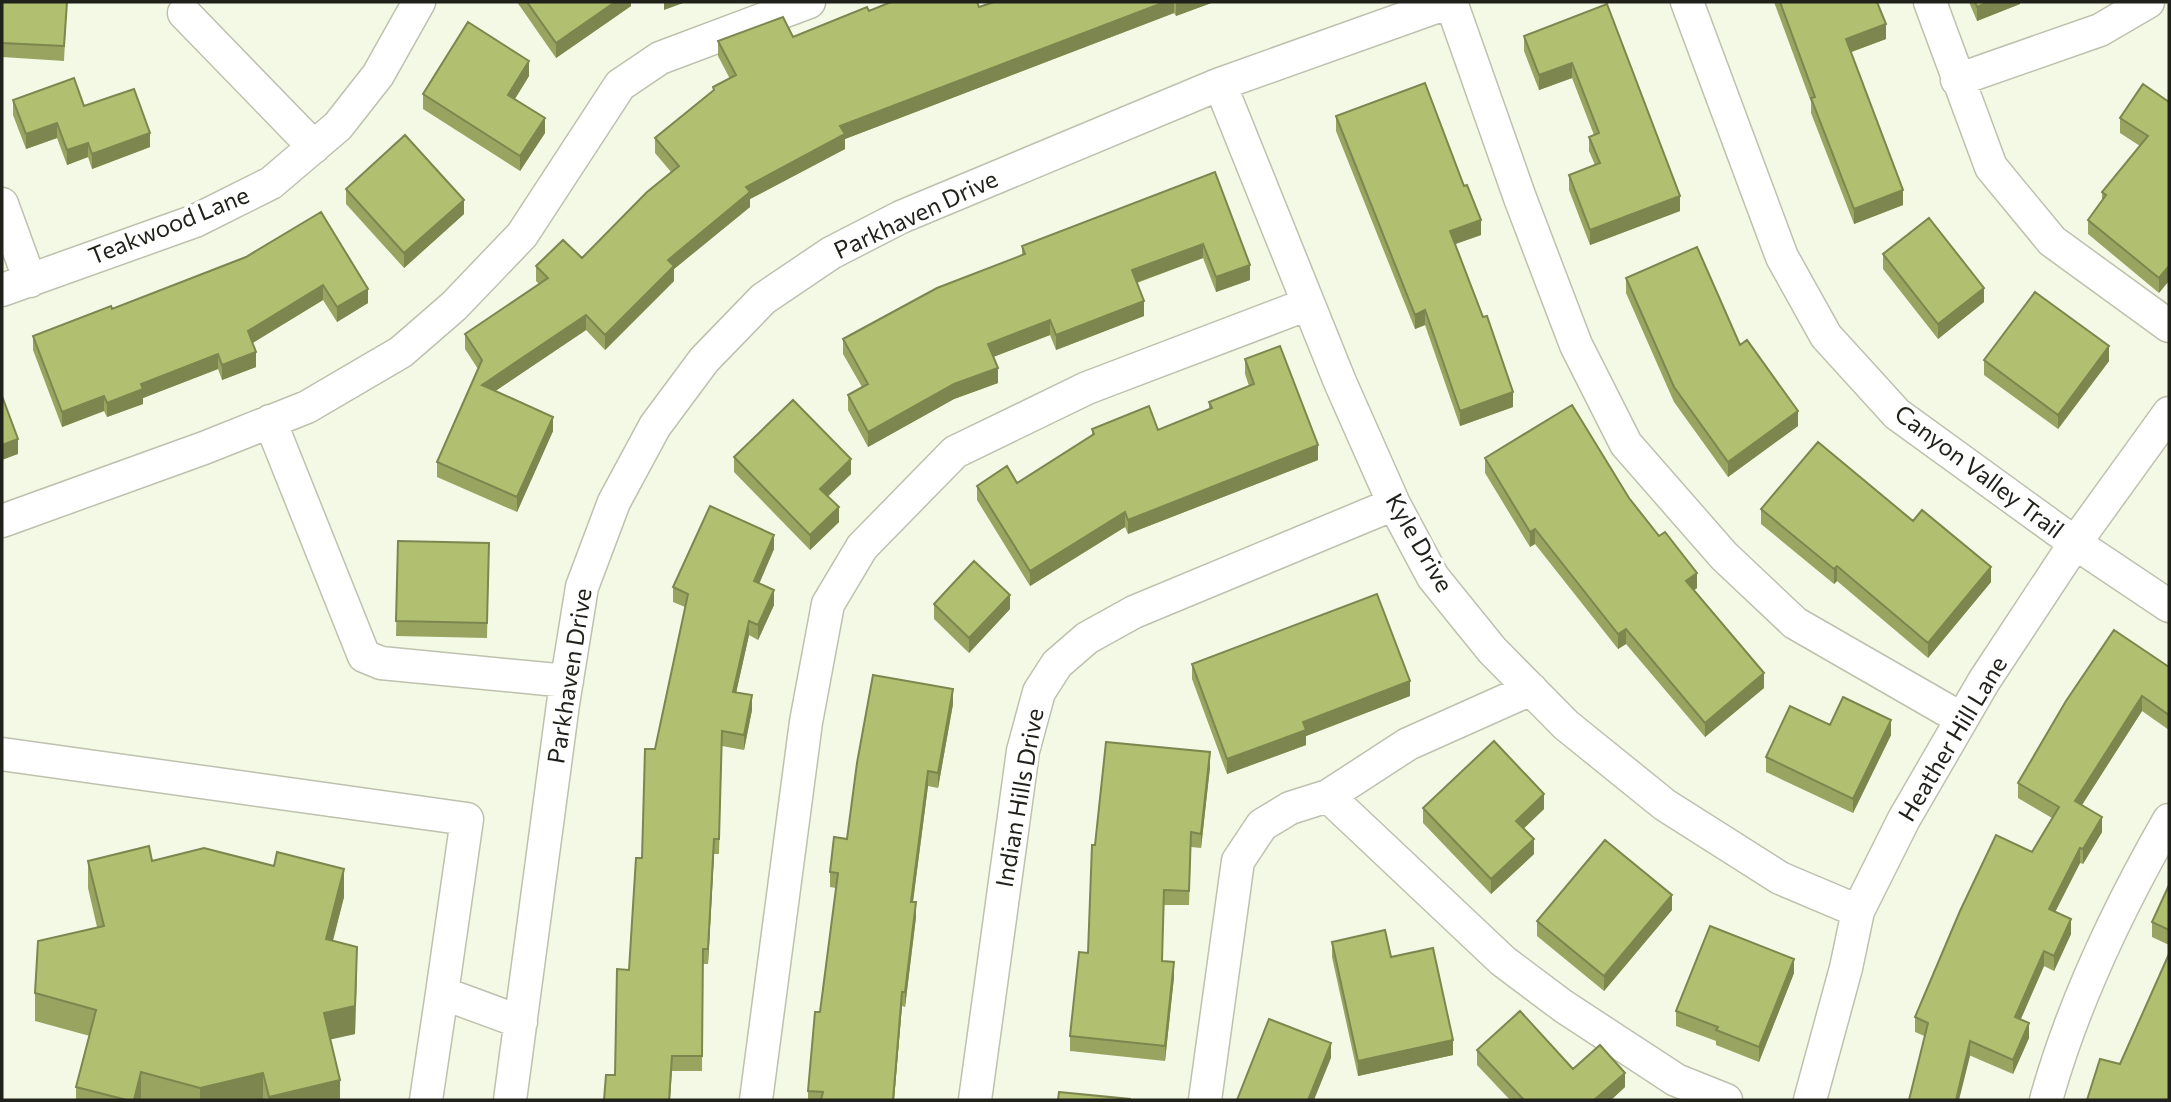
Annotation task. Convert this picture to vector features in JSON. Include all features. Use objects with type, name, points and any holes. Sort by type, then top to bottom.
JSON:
[{"type":"street","name":"Teakwood Lane","points":[[16,285],[195,221],[271,183],[338,126],[378,75],[419,2]]},
{"type":"street","points":[[2,521],[204,448],[307,407],[401,352],[454,306],[522,235],[620,85],[660,58],[809,2]]},
{"type":"street","points":[[1451,2],[1520,198],[1576,345],[1626,444],[1724,556],[1795,623],[1962,719]]},
{"type":"street","name":"Parkhaven Drive","points":[[510,1100],[582,587],[614,502],[663,415],[704,360],[762,299],[831,253],[901,217],[1220,84],[1451,2]]},
{"type":"street","name":"Canyon Valley Trail","points":[[1687,2],[1782,257],[1826,337],[1897,414],[2075,543],[2169,606]]},
{"type":"street","points":[[1930,2],[1991,167],[2052,241],[2169,326]]},
{"type":"street","points":[[1957,80],[2100,30],[2148,2]]},
{"type":"street","points":[[184,13],[314,148]]},
{"type":"street","name":"Kyle Drive","points":[[1220,84],[1340,382],[1394,504],[1433,577],[1492,649],[1566,725],[1665,805],[1780,878],[1858,911]]},
{"type":"street","points":[[2,204],[16,285]]},
{"type":"street","points":[[756,1100],[806,722],[828,604],[862,547],[955,452],[1087,388],[1308,304]]},
{"type":"street","name":"Heather Hill Lane","points":[[1810,1100],[1858,911],[1904,819],[1962,719],[2075,543],[2169,413]]},
{"type":"street","points":[[270,421],[364,656],[381,663],[567,681]]},
{"type":"street","name":"Indian Hills Drive","points":[[975,1100],[1023,751],[1039,692],[1058,664],[1087,638],[1134,612],[1394,504]]},
{"type":"street","points":[[1205,1100],[1238,861],[1262,825],[1290,807],[1328,796],[1408,744],[1531,689]]},
{"type":"street","points":[[2,754],[26,755],[467,819],[426,1100]]},
{"type":"street","points":[[1328,796],[1503,961],[1563,1006],[1676,1080],[1726,1100]]},
{"type":"street","points":[[2046,1100],[2084,994],[2134,881],[2169,820]]},
{"type":"street","points":[[442,993],[521,1022]]},
{"type":"building","points":[[2,2],[67,2],[64,46],[2,43]]},
{"type":"building","points":[[527,2],[615,2],[556,43]]},
{"type":"building","points":[[891,2],[977,2],[979,7],[994,2],[1165,2],[840,126],[845,134],[746,187],[750,192],[668,260],[674,266],[605,335],[586,315],[482,385],[553,417],[517,497],[437,462],[482,360],[465,334],[548,278],[536,266],[563,240],[582,258],[647,192],[679,166],[655,138],[714,90],[713,87],[736,75],[718,41],[783,17],[793,37],[867,7],[869,11]]},
{"type":"building","points":[[1780,2],[1877,2],[1886,24],[1846,39],[1903,190],[1854,209],[1811,98],[1815,97]]},
{"type":"building","points":[[1975,2],[1989,2],[1977,7]]},
{"type":"building","points":[[1607,4],[1680,196],[1590,230],[1569,175],[1600,163],[1589,137],[1599,133],[1572,63],[1539,75],[1524,36]]},
{"type":"building","points":[[468,22],[529,61],[508,95],[545,118],[520,156],[423,94]]},
{"type":"building","points":[[74,78],[84,106],[134,89],[150,133],[92,154],[88,143],[67,150],[57,123],[26,134],[13,100]]},
{"type":"building","points":[[1425,83],[1464,186],[1467,185],[1481,220],[1450,231],[1483,317],[1487,316],[1513,392],[1460,411],[1425,310],[1415,315],[1336,116]]},
{"type":"building","points":[[2143,84],[2169,102],[2169,266],[2159,278],[2088,220],[2106,195],[2102,192],[2148,136],[2120,118]]},
{"type":"building","points":[[405,135],[464,200],[404,253],[346,189]]},
{"type":"building","points":[[1215,172],[1250,265],[1216,277],[1203,244],[1132,270],[1144,301],[1056,335],[1050,320],[988,344],[998,368],[954,384],[868,432],[848,395],[868,384],[843,339],[937,288],[1025,254],[1022,246]]},
{"type":"building","points":[[321,212],[368,289],[337,307],[323,285],[248,331],[256,352],[222,365],[218,354],[141,384],[143,389],[107,403],[104,396],[62,412],[33,336],[111,306],[112,309],[246,257]]},
{"type":"building","points":[[1929,218],[1984,288],[1938,324],[1883,254]]},
{"type":"building","points":[[1697,247],[1740,345],[1747,340],[1798,411],[1728,462],[1674,387],[1626,278]]},
{"type":"building","points":[[2035,292],[2109,346],[2058,415],[1984,360]]},
{"type":"building","points":[[1280,346],[1318,445],[1128,520],[1125,512],[1030,571],[977,486],[1007,466],[1017,483],[1094,434],[1092,429],[1149,406],[1158,430],[1212,408],[1209,402],[1254,384],[1245,359]]},
{"type":"building","points":[[2,396],[18,439],[2,445]]},
{"type":"building","points":[[793,400],[851,459],[820,489],[839,507],[810,535],[734,457]]},
{"type":"building","points":[[1572,405],[1629,498],[1659,536],[1665,532],[1697,573],[1686,581],[1764,673],[1705,723],[1626,629],[1618,634],[1535,529],[1530,532],[1485,458]]},
{"type":"building","points":[[1818,442],[1913,521],[1922,510],[1991,567],[1928,643],[1837,566],[1834,569],[1761,509]]},
{"type":"building","points":[[710,506],[774,535],[754,581],[774,590],[758,625],[749,621],[733,692],[752,695],[744,735],[722,731],[719,839],[714,839],[708,949],[703,949],[702,1056],[672,1056],[669,1100],[604,1100],[606,1075],[615,1075],[617,969],[629,970],[636,858],[642,858],[645,749],[655,749],[688,594],[673,587]]},
{"type":"building","points":[[398,541],[489,543],[487,623],[396,621]]},
{"type":"building","points":[[974,561],[1010,595],[969,638],[934,604]]},
{"type":"building","points":[[1377,594],[1410,681],[1303,722],[1306,730],[1227,759],[1192,664]]},
{"type":"building","points":[[2114,630],[2169,667],[2169,715],[2142,696],[2075,801],[2102,817],[2083,849],[2080,848],[2049,909],[2071,919],[2054,956],[2044,951],[2015,1017],[2029,1023],[2013,1060],[1970,1041],[1956,1100],[1909,1100],[1928,1023],[1915,1017],[1960,911],[1996,835],[2032,852],[2059,807],[2018,783],[2066,701]]},
{"type":"building","points":[[873,675],[953,689],[938,773],[928,771],[911,902],[916,902],[905,992],[902,992],[893,1100],[821,1100],[823,1092],[808,1091],[815,1012],[820,1012],[838,873],[830,872],[834,837],[847,839]]},
{"type":"building","points":[[1843,697],[1891,720],[1853,799],[1766,757],[1790,706],[1830,725]]},
{"type":"building","points":[[1494,741],[1544,794],[1516,821],[1534,839],[1491,879],[1423,808]]},
{"type":"building","points":[[1106,742],[1210,752],[1201,834],[1191,832],[1189,891],[1164,890],[1162,961],[1174,962],[1165,1046],[1070,1036],[1079,952],[1088,953],[1092,845],[1095,845]]},
{"type":"building","points":[[1605,840],[1672,895],[1604,976],[1537,921]]},
{"type":"building","points":[[149,846],[152,861],[204,848],[274,866],[277,852],[344,869],[326,939],[357,947],[355,1006],[324,1013],[340,1080],[269,1097],[263,1073],[200,1088],[141,1072],[134,1100],[76,1087],[96,1010],[35,993],[38,941],[104,926],[88,861]]},
{"type":"building","points":[[2169,885],[2169,930],[2152,922]]},
{"type":"building","points":[[1710,926],[1794,959],[1759,1047],[1676,1011]]},
{"type":"building","points":[[1385,930],[1391,957],[1433,948],[1453,1040],[1358,1061],[1332,942]]},
{"type":"building","points":[[2169,954],[2169,1100],[2087,1100],[2100,1059],[2120,1064]]},
{"type":"building","points":[[1520,1011],[1573,1069],[1600,1045],[1625,1073],[1594,1100],[1524,1100],[1477,1050]]},
{"type":"building","points":[[1269,1019],[1331,1043],[1308,1100],[1237,1100]]},
{"type":"building","points":[[1059,1092],[1130,1099],[1130,1100],[1058,1100]]}]
